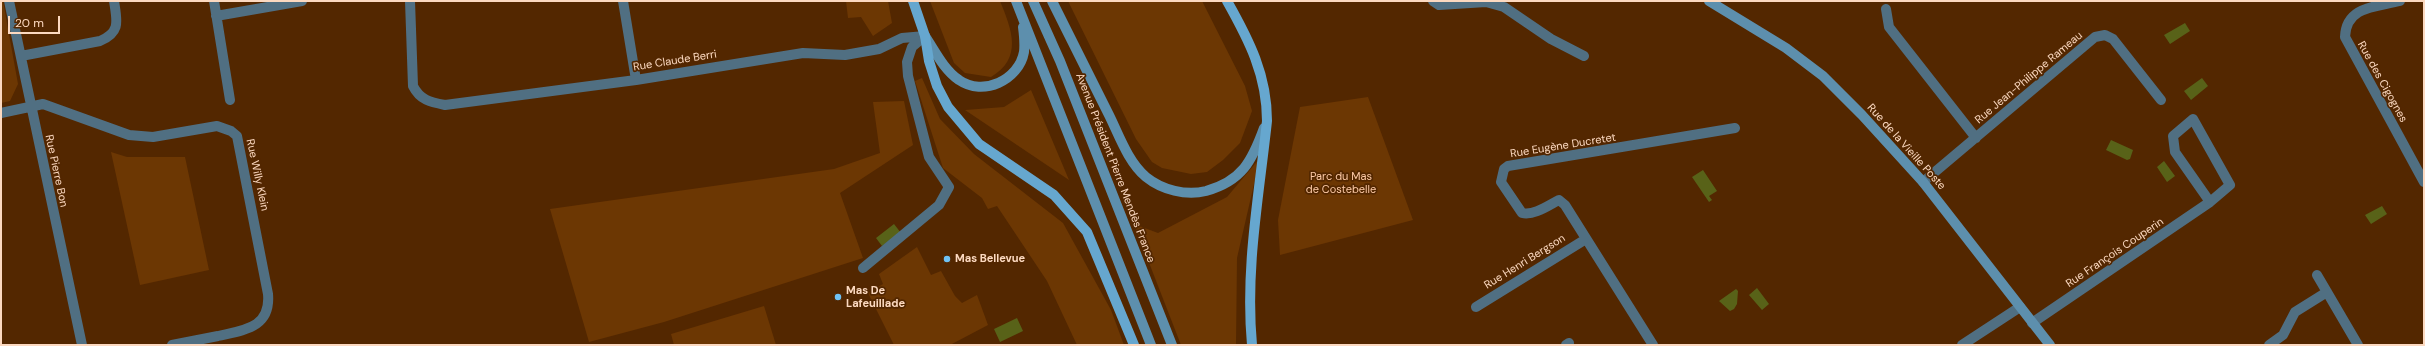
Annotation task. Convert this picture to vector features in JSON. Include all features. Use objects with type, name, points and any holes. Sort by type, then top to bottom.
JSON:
[{"type":"main road","points":[[913,1],[925,36],[929,61],[937,86],[948,107],[963,128],[990,153],[1054,195],[1087,232],[1134,345]]},
{"type":"main road","points":[[1016,1],[1151,345]]},
{"type":"main road","name":"Avenue Président Pierre Mendès France","points":[[1034,1],[1060,61],[1172,345]]},
{"type":"main road","points":[[1052,1],[1125,147],[1146,177],[1159,185],[1173,191],[1185,193],[1200,192],[1227,184],[1239,175],[1255,153],[1267,120]]},
{"type":"main road","points":[[1226,1],[1257,58],[1264,83],[1267,120],[1250,268],[1249,313],[1252,345]]},
{"type":"main road","name":"Rue de la Vieille Poste","points":[[1709,1],[1765,34],[1823,76],[1862,115],[1923,182],[2050,345]]},
{"type":"main road","points":[[925,36],[948,70],[959,81],[971,86],[992,86],[1002,82],[1019,65],[1024,53],[1022,15]]},
{"type":"street","name":"Rue Pierre Bon","points":[[9,1],[30,107],[82,345]]},
{"type":"street","points":[[21,56],[108,38],[114,32],[116,22],[114,1]]},
{"type":"street","points":[[214,1],[230,100]]},
{"type":"street","points":[[216,16],[302,1]]},
{"type":"street","name":"Rue Claude Berri","points":[[410,1],[413,86],[417,94],[426,101],[445,105],[636,80],[803,53],[845,55],[879,49],[902,38],[925,36]]},
{"type":"street","points":[[623,1],[636,80]]},
{"type":"street","points":[[1433,1],[1439,5],[1486,2],[1504,7],[1551,40],[1584,56]]},
{"type":"street","name":"Rue des Cigognes","points":[[2400,1],[2354,13],[2347,20],[2345,36],[2424,182]]},
{"type":"street","points":[[1886,9],[1889,27],[1976,138]]},
{"type":"street","name":"Rue Jean-Philippe Rameau","points":[[1923,182],[2095,37],[2105,35],[2113,38],[2161,100]]},
{"type":"street","points":[[863,268],[939,205],[949,187],[929,157],[908,76],[907,62],[912,47],[925,36]]},
{"type":"street","name":"Rue Willy Klein","points":[[1,113],[43,104],[130,135],[153,137],[217,126],[231,131],[237,136],[268,294],[267,311],[260,321],[249,329],[172,345]]},
{"type":"street","name":"Rue François Couperin","points":[[2032,322],[2210,202],[2230,185],[2193,119],[2173,136],[2175,152],[2210,202]]},
{"type":"street","name":"Rue Eugène Ducretet","points":[[1586,238],[1572,215],[1559,200],[1542,209],[1526,214],[1522,213],[1501,182],[1504,169],[1735,128]]},
{"type":"street","points":[[1586,238],[1653,345]]},
{"type":"street","name":"Rue Henri Bergson","points":[[1476,306],[1586,238]]},
{"type":"street","points":[[2317,275],[2358,345]]},
{"type":"street","points":[[2269,345],[2283,335],[2295,312],[2327,292]]},
{"type":"street","points":[[1962,345],[2020,307]]},
{"type":"green space","points":[[1,1],[3,1],[18,84],[10,101],[1,103]]},
{"type":"green space","points":[[846,1],[888,1],[892,23],[873,36],[861,17],[848,18]]},
{"type":"green space","points":[[930,1],[1000,1],[1011,33],[1012,43],[1008,61],[991,77],[965,73],[954,63]]},
{"type":"green space","points":[[1068,1],[1202,1],[1245,86],[1252,111],[1240,143],[1223,160],[1207,172],[1191,174],[1162,168],[1152,162],[1136,139]]},
{"type":"green space","points":[[922,78],[940,119],[974,154],[1063,223],[1111,310],[1124,345],[1077,345],[1047,281],[997,206],[988,209],[982,198],[943,168],[915,81]]},
{"type":"green space","points":[[1031,90],[1069,180],[965,110],[1004,107]]},
{"type":"green space","name":"Parc du Mas de Costebelle","points":[[1368,97],[1413,220],[1280,255],[1278,220],[1300,107]]},
{"type":"green space","points":[[904,101],[913,145],[840,193],[863,258],[664,322],[589,342],[550,209],[834,169],[880,153],[873,102]]},
{"type":"green space","points":[[111,152],[127,157],[185,157],[209,270],[140,285]]},
{"type":"green space","points":[[1260,158],[1237,258],[1236,345],[1181,345],[1134,224],[1158,233],[1227,197]]},
{"type":"green space","points":[[917,247],[931,275],[941,271],[955,296],[962,303],[977,295],[988,325],[950,345],[894,345],[868,293],[883,284],[879,274]]},
{"type":"green space","points":[[764,306],[776,345],[674,345],[671,334]]},
{"type":"shaded area","points":[[2185,23],[2190,31],[2170,44],[2164,35]]},
{"type":"shaded area","points":[[2202,78],[2208,86],[2191,100],[2184,91]]},
{"type":"shaded area","points":[[2111,140],[2133,150],[2130,159],[2127,160],[2106,150]]},
{"type":"shaded area","points":[[2164,161],[2175,176],[2167,182],[2157,167]]},
{"type":"shaded area","points":[[1703,170],[1717,191],[1709,196],[1712,200],[1709,202],[1692,177]]},
{"type":"shaded area","points":[[2382,206],[2387,214],[2371,224],[2365,215]]},
{"type":"shaded area","points":[[894,224],[901,233],[882,246],[876,238]]},
{"type":"shaded area","points":[[1757,288],[1769,304],[1762,310],[1749,295]]},
{"type":"shaded area","points":[[1736,289],[1738,291],[1737,304],[1734,309],[1730,311],[1719,301]]},
{"type":"shaded area","points":[[1017,318],[1023,331],[1000,342],[994,329]]},
{"type":"place","name":"Mas Bellevue","points":[[947,259]]},
{"type":"place","name":"Mas De Lafeuillade","points":[[838,297]]}]
